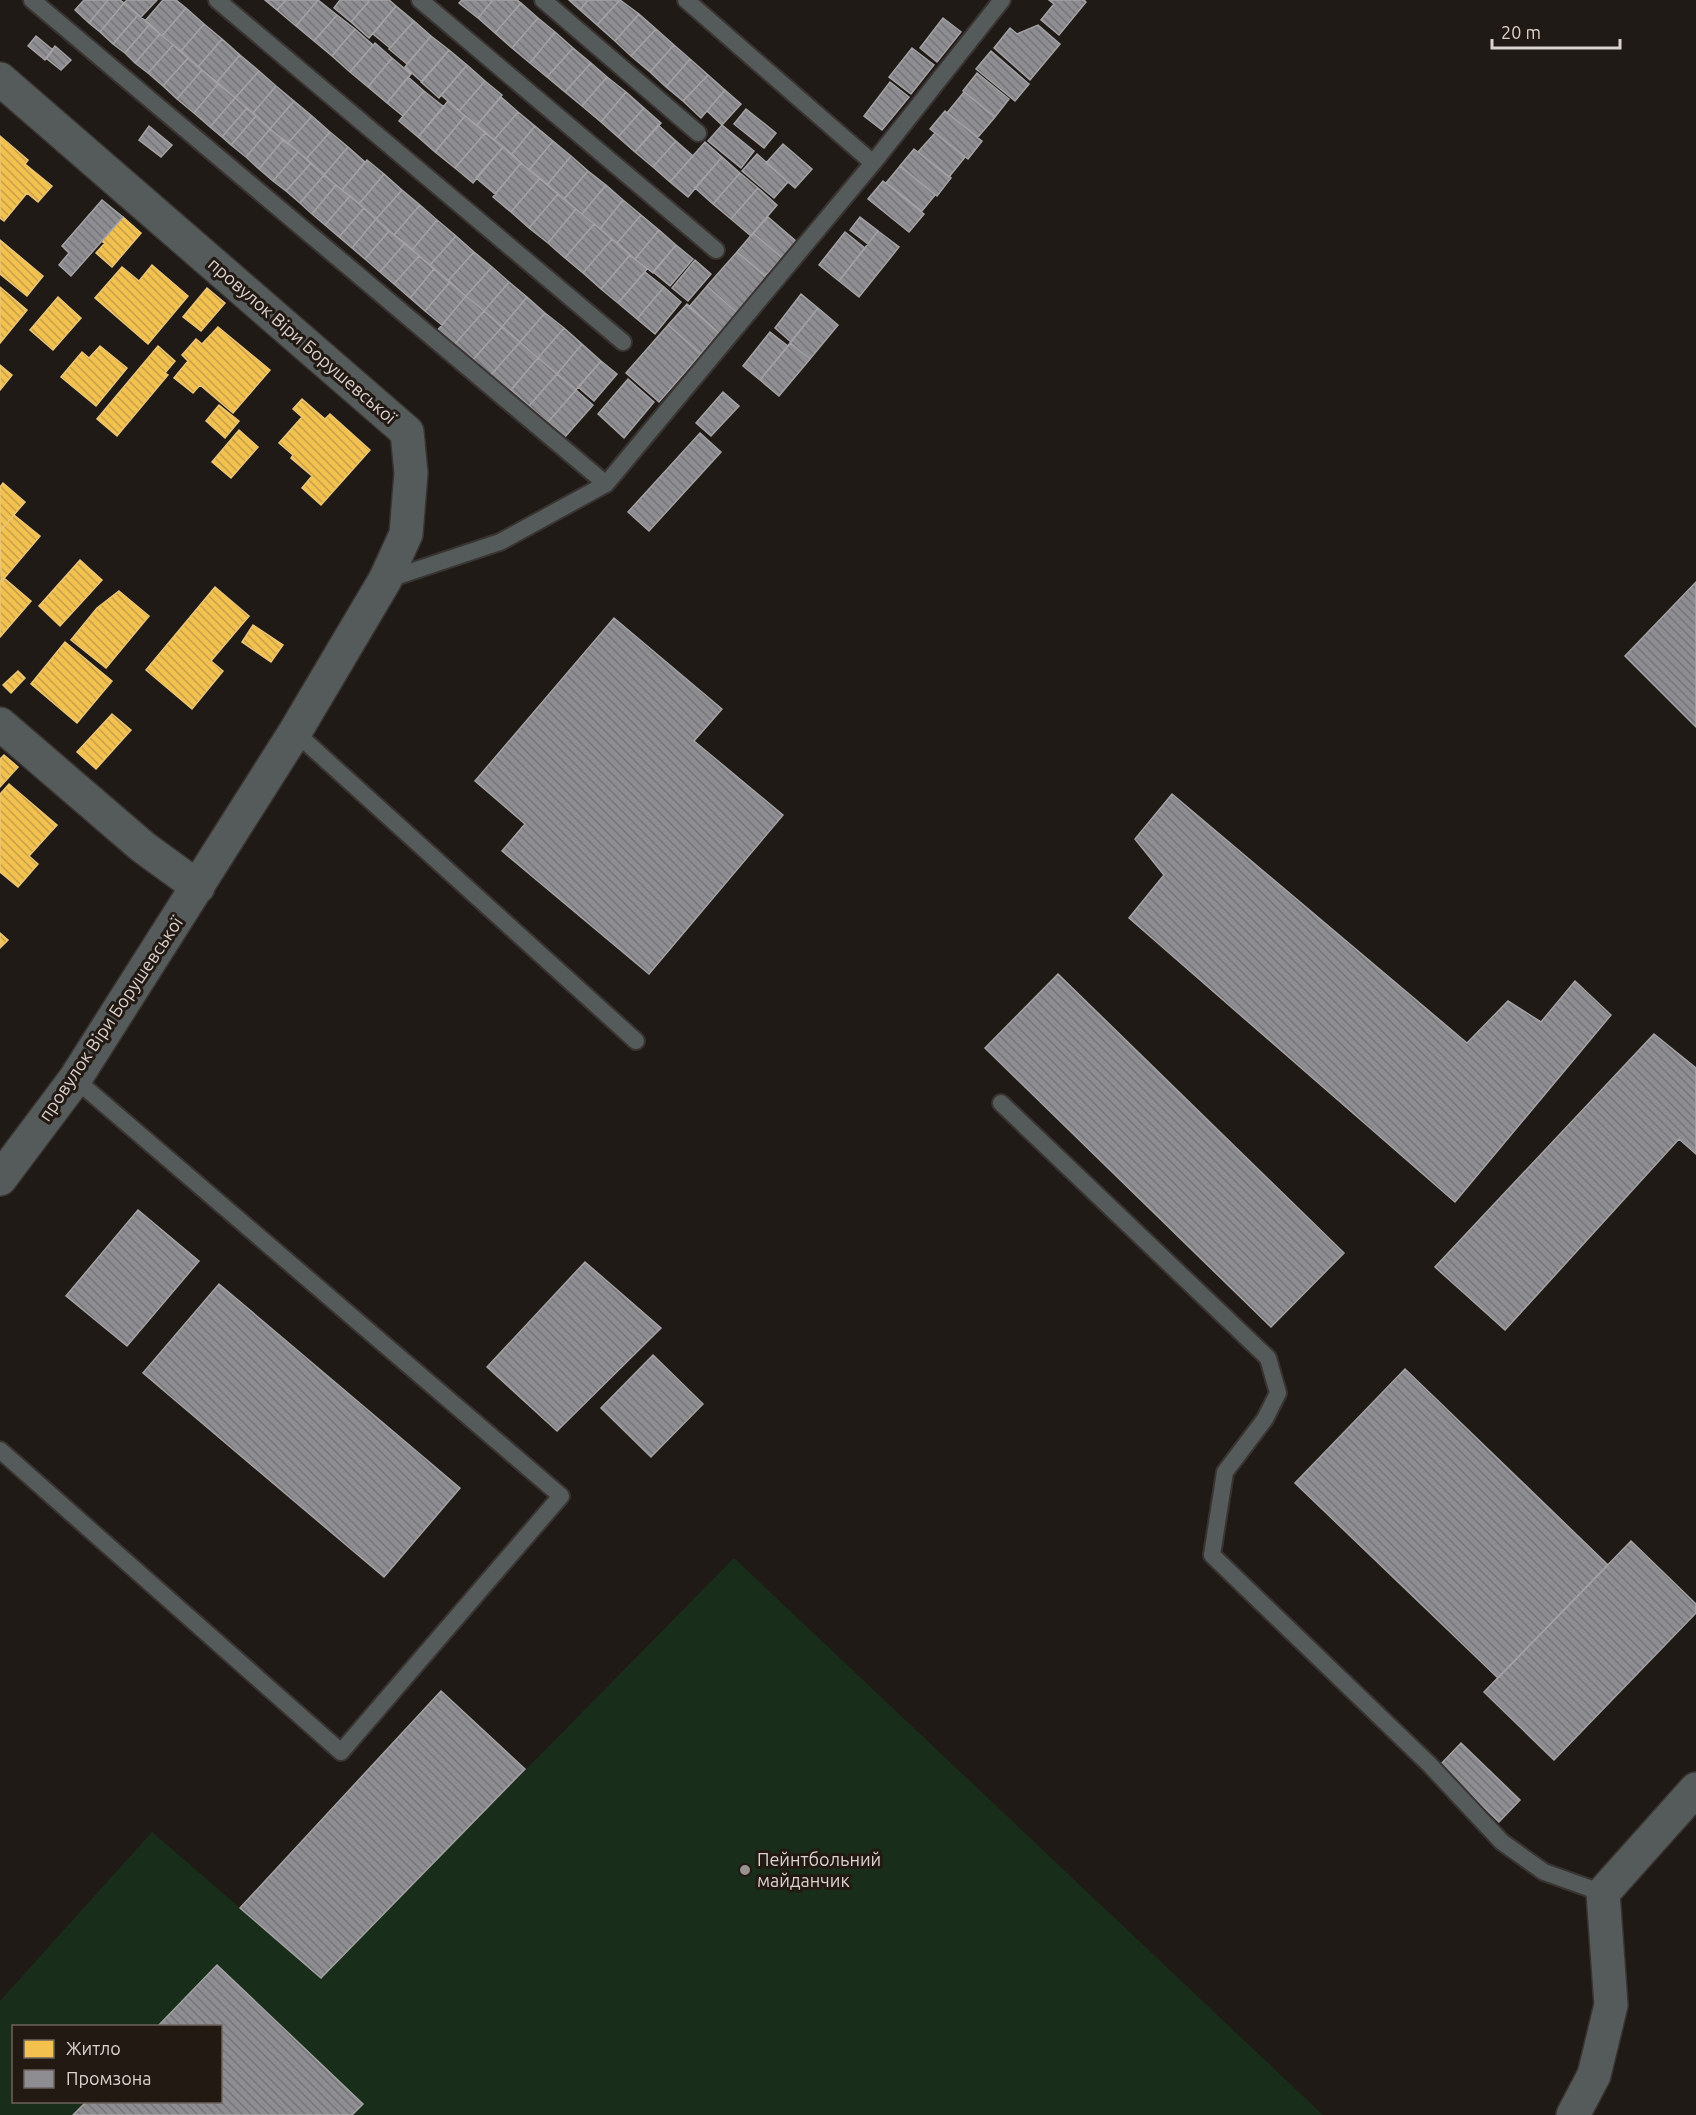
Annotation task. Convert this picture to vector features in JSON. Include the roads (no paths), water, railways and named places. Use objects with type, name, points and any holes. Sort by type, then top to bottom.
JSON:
[{"type":"street","name":"провулок Віри Борушевської","points":[[0,79],[407,432],[411,473],[406,534],[385,580],[295,732],[75,1079],[0,1179]]},
{"type":"street","points":[[0,724],[143,847],[198,887]]},
{"type":"street","points":[[1573,2115],[1594,2075],[1611,2005],[1603,1893],[1696,1789]]},
{"type":"lane","points":[[32,0],[606,484]]},
{"type":"lane","points":[[218,0],[622,342]]},
{"type":"lane","points":[[420,0],[716,250]]},
{"type":"lane","points":[[543,0],[698,132]]},
{"type":"lane","points":[[687,0],[873,163]]},
{"type":"lane","points":[[385,580],[500,542],[606,484],[873,163],[1002,0]]},
{"type":"lane","points":[[295,732],[636,1041]]},
{"type":"lane","points":[[0,1449],[341,1752],[561,1496],[75,1079]]},
{"type":"lane","points":[[1001,1103],[1268,1358],[1278,1393],[1265,1419],[1225,1472],[1212,1556],[1429,1764],[1502,1842],[1544,1872],[1603,1893]]},
{"type":"place","name":"Пейнтбольний майданчик","points":[[745,1870]]}]
